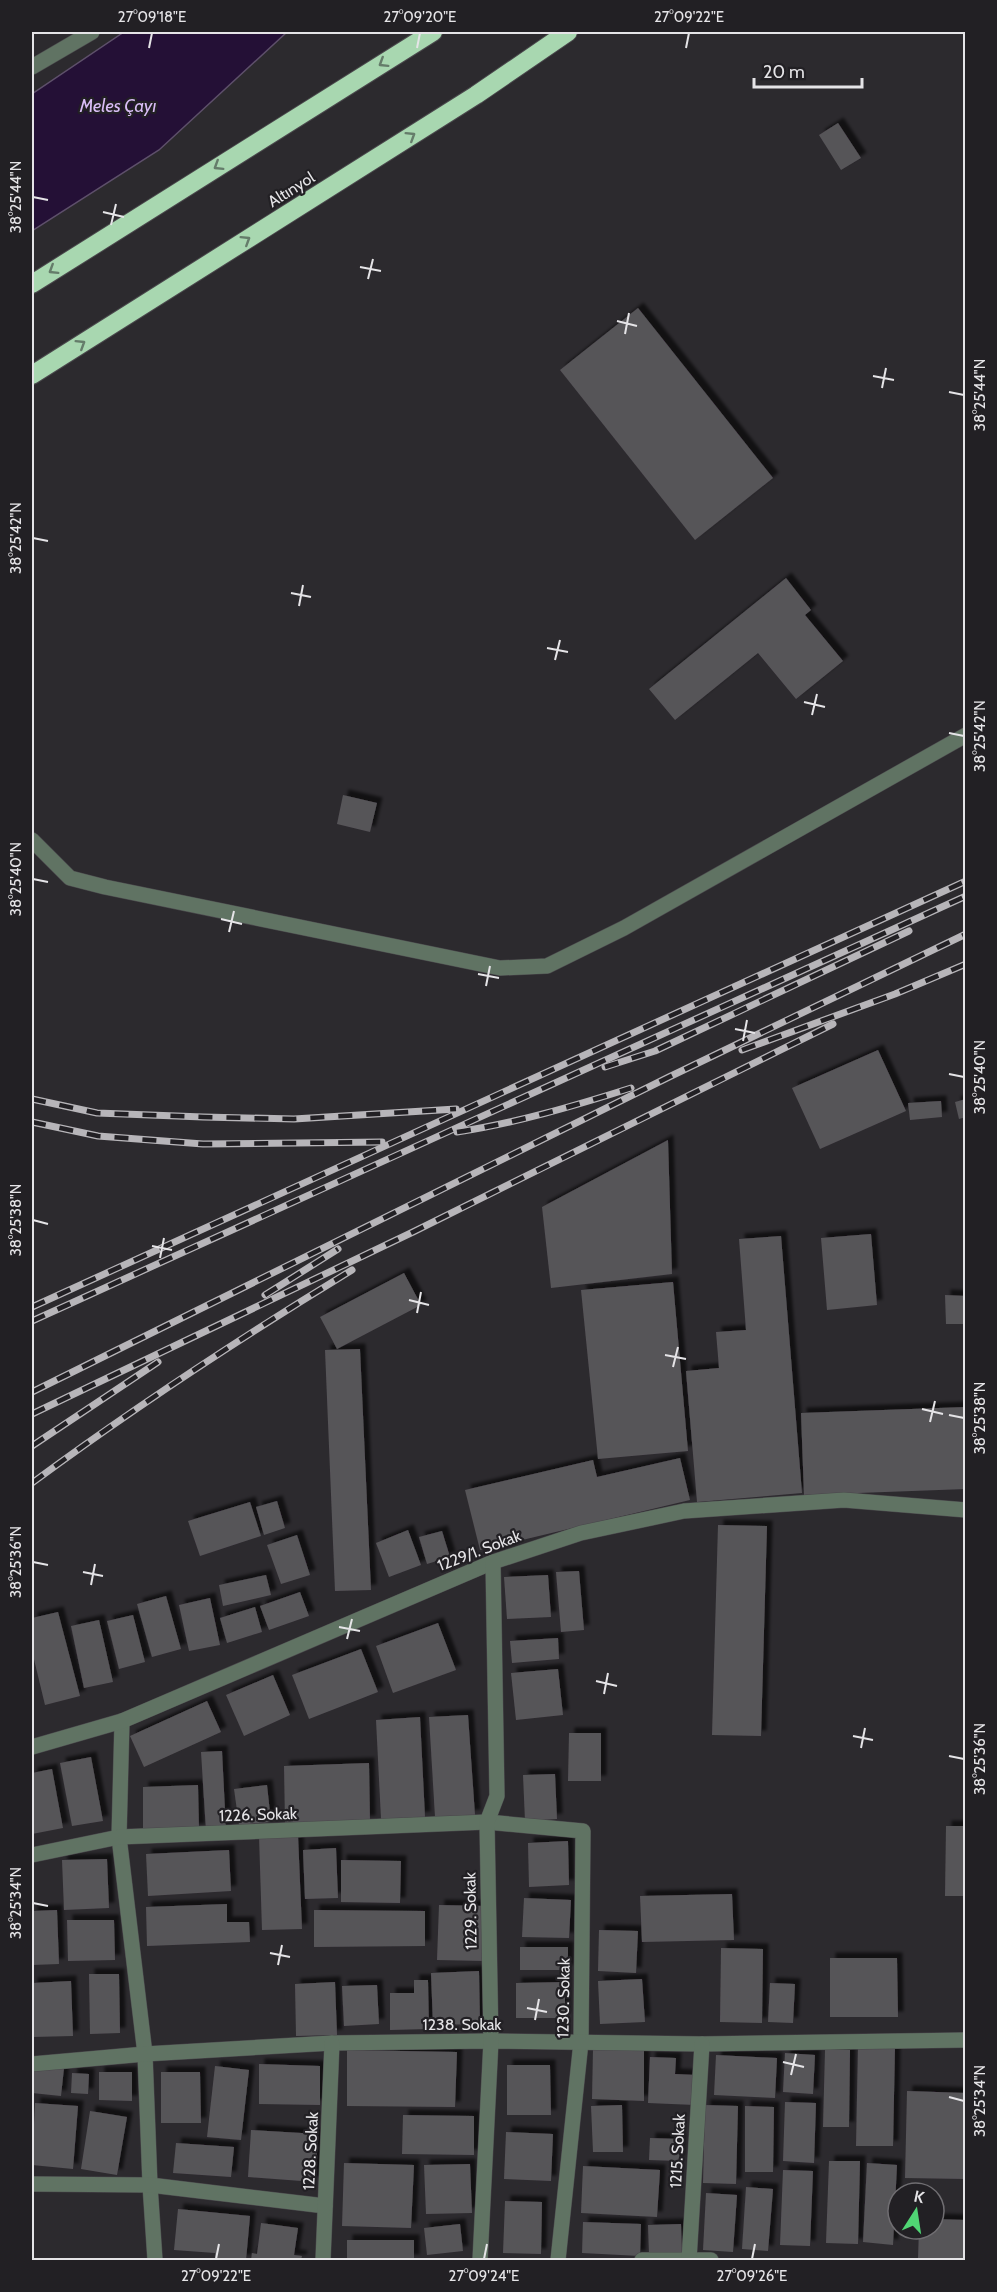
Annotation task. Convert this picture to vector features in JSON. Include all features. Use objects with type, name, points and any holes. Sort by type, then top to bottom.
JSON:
[{"type":"highway","points":[[32,284],[433,32]]},
{"type":"highway","name":"Altınyol","points":[[32,375],[476,95],[568,32]]},
{"type":"street","points":[[32,68],[92,32]]},
{"type":"street","points":[[32,840],[70,878],[105,887],[500,968],[547,966],[624,928],[966,735]]},
{"type":"street","name":"1229/1. Sokak","points":[[32,1747],[122,1721],[493,1562],[581,1533],[684,1511],[843,1500],[966,1510]]},
{"type":"street","name":"1229. Sokak","points":[[480,2260],[491,2041],[487,1822],[497,1796],[493,1562]]},
{"type":"street","points":[[122,1721],[119,1838],[145,2054],[155,2260]]},
{"type":"street","name":"1226. Sokak","points":[[32,1855],[119,1838],[487,1822]]},
{"type":"street","name":"1230. Sokak","points":[[487,1822],[583,1830],[581,2043],[558,2260]]},
{"type":"street","name":"1238. Sokak","points":[[32,2064],[145,2054],[332,2043],[491,2041],[702,2044],[966,2040]]},
{"type":"street","name":"1228. Sokak","points":[[323,2260],[332,2043]]},
{"type":"street","name":"1215. Sokak","points":[[689,2260],[702,2044]]},
{"type":"street","points":[[32,2184],[150,2185],[325,2206]]},
{"type":"street","points":[[642,2260],[711,2260]]},
{"type":"water","name":"Meles Çayı","points":[[124,32],[287,32],[159,150],[32,231],[32,94]]},
{"type":"building","points":[[838,123],[861,158],[841,170],[819,135]]},
{"type":"building","points":[[638,308],[773,478],[695,540],[560,370]]},
{"type":"building","points":[[786,578],[811,610],[805,615],[843,661],[796,699],[758,653],[675,720],[649,689]]},
{"type":"building","points":[[343,795],[377,803],[370,832],[337,824]]},
{"type":"building","points":[[878,1050],[906,1111],[820,1149],[792,1088]]},
{"type":"building","points":[[966,1099],[966,1117],[959,1119],[955,1102]]},
{"type":"building","points":[[941,1101],[942,1117],[910,1120],[908,1103]]},
{"type":"building","points":[[668,1140],[672,1274],[551,1288],[542,1207]]},
{"type":"building","points":[[871,1234],[877,1305],[827,1310],[821,1238]]},
{"type":"building","points":[[781,1236],[802,1493],[697,1502],[686,1371],[719,1368],[716,1332],[746,1330],[739,1239]]},
{"type":"building","points":[[404,1273],[421,1305],[337,1349],[320,1317]]},
{"type":"building","points":[[673,1282],[688,1451],[598,1459],[581,1290]]},
{"type":"building","points":[[945,1295],[966,1296],[966,1324],[946,1324]]},
{"type":"building","points":[[360,1349],[371,1590],[335,1591],[325,1350]]},
{"type":"building","points":[[966,1407],[966,1489],[804,1495],[801,1413]]},
{"type":"building","points":[[680,1458],[690,1500],[480,1550],[465,1490],[593,1460],[597,1477]]},
{"type":"building","points":[[277,1501],[285,1528],[264,1535],[256,1507]]},
{"type":"building","points":[[250,1502],[261,1536],[200,1556],[188,1521]]},
{"type":"building","points":[[718,1525],[767,1526],[761,1736],[712,1735]]},
{"type":"building","points":[[408,1530],[421,1565],[389,1577],[376,1543]]},
{"type":"building","points":[[442,1531],[450,1557],[427,1564],[419,1537]]},
{"type":"building","points":[[297,1535],[310,1575],[281,1584],[267,1545]]},
{"type":"building","points":[[579,1571],[584,1630],[561,1632],[556,1572]]},
{"type":"building","points":[[266,1575],[271,1595],[223,1606],[219,1585]]},
{"type":"building","points":[[548,1575],[551,1617],[507,1619],[504,1577]]},
{"type":"building","points":[[300,1592],[309,1616],[269,1630],[260,1606]]},
{"type":"building","points":[[166,1596],[181,1649],[152,1657],[137,1604]]},
{"type":"building","points":[[210,1598],[220,1645],[189,1651],[179,1605]]},
{"type":"building","points":[[255,1607],[262,1632],[227,1643],[220,1618]]},
{"type":"building","points":[[58,1612],[80,1696],[45,1705],[32,1651],[32,1618]]},
{"type":"building","points":[[133,1615],[145,1662],[119,1669],[107,1621]]},
{"type":"building","points":[[99,1620],[113,1682],[84,1688],[71,1626]]},
{"type":"building","points":[[438,1623],[456,1670],[393,1693],[376,1646]]},
{"type":"building","points":[[558,1638],[559,1659],[512,1663],[510,1641]]},
{"type":"building","points":[[361,1649],[378,1692],[309,1719],[292,1675]]},
{"type":"building","points":[[558,1669],[563,1715],[516,1720],[511,1673]]},
{"type":"building","points":[[273,1675],[290,1715],[244,1736],[226,1695]]},
{"type":"building","points":[[207,1701],[221,1732],[144,1767],[130,1736]]},
{"type":"building","points":[[468,1715],[475,1815],[435,1817],[429,1717]]},
{"type":"building","points":[[420,1717],[425,1817],[381,1819],[376,1720]]},
{"type":"building","points":[[569,1733],[601,1733],[601,1781],[568,1781]]},
{"type":"building","points":[[222,1751],[226,1830],[206,1831],[201,1752]]},
{"type":"building","points":[[91,1757],[103,1821],[72,1826],[60,1763]]},
{"type":"building","points":[[369,1763],[370,1821],[285,1823],[284,1766]]},
{"type":"building","points":[[52,1769],[63,1828],[32,1834],[32,1773]]},
{"type":"building","points":[[555,1774],[557,1819],[525,1821],[523,1775]]},
{"type":"building","points":[[198,1785],[199,1829],[143,1830],[143,1787]]},
{"type":"building","points":[[267,1785],[271,1822],[239,1825],[234,1789]]},
{"type":"building","points":[[946,1826],[966,1826],[966,1896],[945,1896]]},
{"type":"building","points":[[298,1835],[302,1929],[262,1930],[259,1836]]},
{"type":"building","points":[[568,1841],[569,1885],[529,1887],[528,1843]]},
{"type":"building","points":[[336,1848],[338,1898],[305,1899],[303,1850]]},
{"type":"building","points":[[229,1850],[231,1891],[148,1896],[146,1854]]},
{"type":"building","points":[[107,1859],[109,1908],[64,1910],[62,1860]]},
{"type":"building","points":[[341,1860],[401,1861],[400,1903],[341,1902]]},
{"type":"building","points":[[732,1894],[734,1940],[642,1942],[640,1896]]},
{"type":"building","points":[[524,1898],[571,1900],[569,1938],[522,1937]]},
{"type":"building","points":[[227,1904],[227,1922],[249,1922],[250,1942],[147,1946],[146,1907]]},
{"type":"building","points":[[439,1905],[486,1906],[485,1961],[437,1960]]},
{"type":"building","points":[[57,1910],[59,1964],[32,1965],[32,1911]]},
{"type":"building","points":[[314,1910],[425,1911],[425,1946],[314,1947]]},
{"type":"building","points":[[67,1920],[114,1920],[115,1960],[68,1961]]},
{"type":"building","points":[[599,1930],[638,1931],[636,1973],[598,1971]]},
{"type":"building","points":[[520,1947],[568,1947],[568,1970],[520,1970]]},
{"type":"building","points":[[721,1948],[763,1949],[762,2023],[720,2022]]},
{"type":"building","points":[[830,1958],[897,1958],[898,2017],[830,2017]]},
{"type":"building","points":[[479,1971],[480,2024],[433,2025],[431,1973]]},
{"type":"building","points":[[89,1974],[119,1974],[120,2033],[90,2034]]},
{"type":"building","points":[[642,1979],[645,2022],[600,2024],[598,1981]]},
{"type":"building","points":[[414,1980],[428,1980],[429,2029],[390,2030],[390,1993],[414,1993]]},
{"type":"building","points":[[71,1981],[73,2036],[32,2037],[32,1983]]},
{"type":"building","points":[[335,1982],[337,2035],[296,2036],[295,1984]]},
{"type":"building","points":[[565,1982],[565,2018],[516,2018],[516,1983]]},
{"type":"building","points":[[770,1983],[795,1984],[793,2023],[768,2022]]},
{"type":"building","points":[[377,1985],[379,2024],[344,2026],[342,1986]]},
{"type":"building","points":[[858,2047],[895,2047],[893,2146],[856,2146]]},
{"type":"building","points":[[593,2049],[644,2049],[644,2101],[592,2099]]},
{"type":"building","points":[[347,2050],[457,2052],[455,2107],[347,2106]]},
{"type":"building","points":[[825,2050],[850,2050],[849,2127],[823,2127]]},
{"type":"building","points":[[785,2053],[815,2055],[813,2094],[783,2092]]},
{"type":"building","points":[[716,2055],[777,2058],[775,2098],[714,2095]]},
{"type":"building","points":[[650,2057],[676,2058],[675,2074],[696,2075],[695,2105],[648,2103]]},
{"type":"building","points":[[259,2064],[320,2066],[320,2105],[259,2104]]},
{"type":"building","points":[[32,2065],[64,2068],[61,2096],[32,2093]]},
{"type":"building","points":[[507,2065],[550,2065],[551,2115],[507,2115]]},
{"type":"building","points":[[215,2066],[249,2070],[241,2140],[207,2137]]},
{"type":"building","points":[[99,2072],[132,2072],[132,2101],[99,2100]]},
{"type":"building","points":[[161,2072],[200,2072],[201,2123],[161,2123]]},
{"type":"building","points":[[72,2073],[89,2074],[88,2094],[71,2093]]},
{"type":"building","points":[[907,2091],[966,2093],[966,2179],[905,2178]]},
{"type":"building","points":[[785,2102],[816,2103],[814,2163],[783,2161]]},
{"type":"building","points":[[35,2103],[78,2106],[73,2169],[32,2165]]},
{"type":"building","points":[[622,2105],[623,2152],[593,2152],[591,2106]]},
{"type":"building","points":[[705,2105],[738,2106],[736,2184],[703,2183]]},
{"type":"building","points":[[745,2106],[774,2107],[773,2172],[745,2172]]},
{"type":"building","points":[[90,2111],[127,2117],[117,2175],[81,2169]]},
{"type":"building","points":[[403,2115],[474,2116],[474,2155],[402,2154]]},
{"type":"building","points":[[251,2130],[318,2134],[315,2182],[248,2177]]},
{"type":"building","points":[[506,2132],[553,2134],[551,2181],[504,2179]]},
{"type":"building","points":[[650,2138],[680,2139],[679,2161],[649,2160]]},
{"type":"building","points":[[176,2143],[234,2147],[231,2177],[173,2173]]},
{"type":"building","points":[[829,2161],[860,2161],[858,2244],[826,2243]]},
{"type":"building","points":[[344,2163],[414,2165],[411,2228],[342,2226]]},
{"type":"building","points":[[867,2163],[897,2165],[896,2181],[886,2181],[886,2241],[893,2241],[893,2245],[863,2242]]},
{"type":"building","points":[[470,2164],[472,2213],[426,2214],[424,2165]]},
{"type":"building","points":[[583,2166],[660,2170],[657,2217],[581,2213]]},
{"type":"building","points":[[783,2170],[813,2171],[810,2246],[780,2245]]},
{"type":"building","points":[[746,2187],[773,2189],[768,2251],[742,2249]]},
{"type":"building","points":[[706,2193],[737,2195],[733,2252],[703,2250]]},
{"type":"building","points":[[505,2201],[542,2202],[541,2254],[503,2253]]},
{"type":"building","points":[[178,2209],[250,2216],[246,2260],[215,2260],[215,2253],[174,2250]]},
{"type":"building","points":[[946,2219],[966,2220],[966,2260],[918,2259],[919,2241],[946,2241]]},
{"type":"building","points":[[583,2222],[641,2224],[640,2256],[582,2253]]},
{"type":"building","points":[[261,2223],[298,2228],[294,2255],[302,2256],[301,2260],[251,2260],[252,2253],[257,2254]]},
{"type":"building","points":[[460,2224],[463,2251],[427,2255],[424,2228]]},
{"type":"building","points":[[681,2224],[682,2253],[649,2254],[648,2225]]},
{"type":"building","points":[[347,2240],[414,2240],[414,2260],[347,2260]]},
{"type":"railway","points":[[32,1307],[966,881]]},
{"type":"railway","points":[[32,1321],[966,896]]},
{"type":"railway","points":[[605,1067],[655,1051],[909,931]]},
{"type":"railway","points":[[32,1392],[669,1077],[966,934]]},
{"type":"railway","points":[[742,1050],[895,994],[966,964]]},
{"type":"railway","points":[[32,1414],[413,1232],[833,1024]]},
{"type":"railway","points":[[457,1132],[545,1113],[631,1088]]},
{"type":"railway","points":[[32,1099],[97,1113],[203,1117],[294,1119],[456,1109]]},
{"type":"railway","points":[[32,1122],[98,1136],[203,1144],[382,1142]]},
{"type":"railway","points":[[265,1295],[338,1249]]},
{"type":"railway","points":[[32,1483],[189,1373],[352,1270]]},
{"type":"railway","points":[[32,1446],[158,1362]]}]
